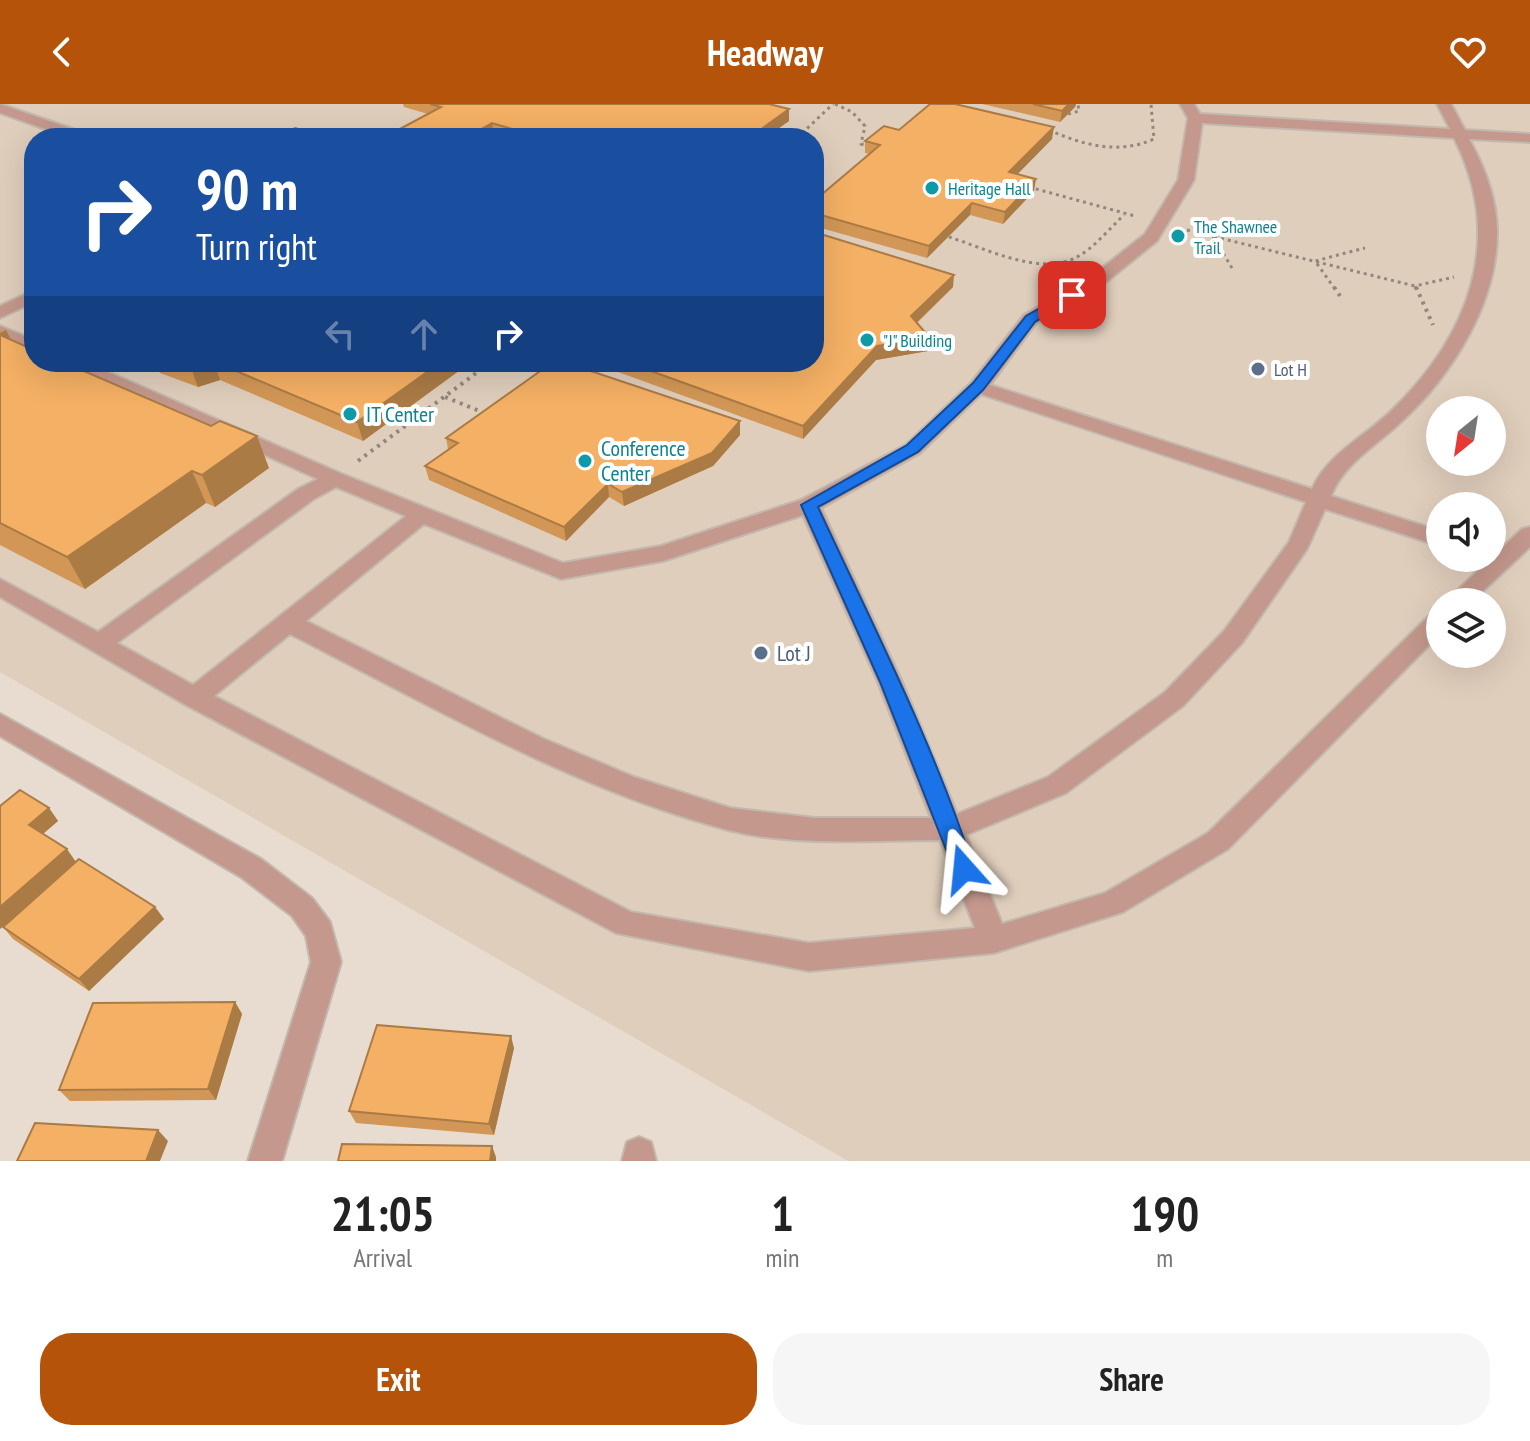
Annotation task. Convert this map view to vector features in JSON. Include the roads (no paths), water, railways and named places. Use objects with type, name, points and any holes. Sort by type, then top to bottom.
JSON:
[{"type":"lane","points":[[287,622],[535,746],[679,804],[730,819],[779,827],[951,829],[1057,785],[1174,699],[1241,626],[1299,544],[1330,472],[1397,416],[1453,349],[1477,296],[1486,266],[1488,221],[1477,168],[1444,104]]},
{"type":"lane","points":[[0,108],[57,128]]},
{"type":"lane","points":[[92,372],[335,479],[561,571],[663,553],[809,505],[913,449],[978,387],[1030,319],[1094,283],[1151,237],[1186,180],[1191,111],[1530,138]]},
{"type":"lane","points":[[0,313],[24,300]]},
{"type":"lane","points":[[0,332],[24,343]]},
{"type":"lane","points":[[978,387],[1426,534]]},
{"type":"lane","points":[[100,643],[306,494],[335,479]]},
{"type":"lane","points":[[809,505],[865,625],[994,940]]},
{"type":"lane","points":[[195,698],[422,514]]},
{"type":"lane","points":[[1506,551],[1530,534]]},
{"type":"lane","points":[[1469,588],[1483,572]]},
{"type":"lane","points":[[0,587],[195,698],[626,924],[809,957],[994,940],[1113,903],[1218,841],[1426,633]]},
{"type":"lane","points":[[0,724],[251,868],[302,907],[320,931],[326,962],[265,1161]]},
{"type":"place","name":"Heritage Hall","points":[[932,188]]},
{"type":"place","name":"The Shawnee Trail","points":[[1178,236]]},
{"type":"place","name":"\"J\" Building","points":[[867,340]]},
{"type":"place","name":"Lot H","points":[[1258,369]]},
{"type":"place","name":"IT Center","points":[[350,414]]},
{"type":"place","name":"Conference Center","points":[[585,461]]},
{"type":"place","name":"Lot J","points":[[761,653]]}]
